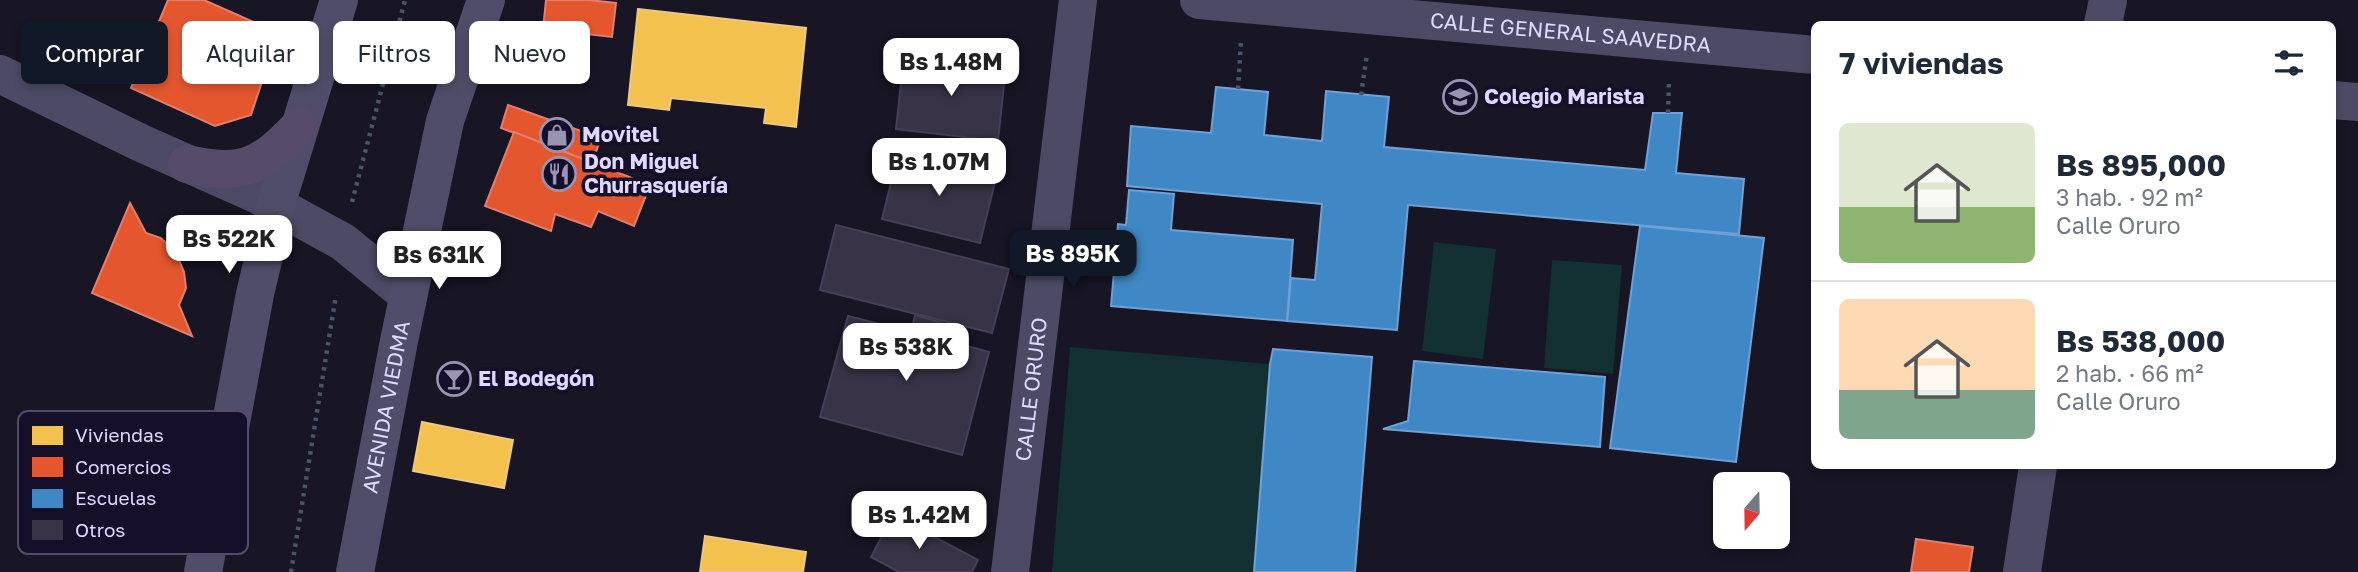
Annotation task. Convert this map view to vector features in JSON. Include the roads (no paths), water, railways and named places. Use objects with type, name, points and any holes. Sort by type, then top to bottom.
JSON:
[{"type":"main road","points":[[233,411],[275,205],[339,0]]},
{"type":"main road","name":"AVENIDA VIEDMA","points":[[355,572],[408,295],[445,121],[486,0]]},
{"type":"main road","points":[[187,164],[218,171],[249,166],[276,150],[300,126]]},
{"type":"main road","points":[[203,572],[206,554]]},
{"type":"street","name":"CALLE ORURO","points":[[1010,572],[1078,0]]},
{"type":"street","name":"CALLE GENERAL SAAVEDRA","points":[[1199,0],[1811,55]]},
{"type":"street","points":[[2104,21],[2108,0]]},
{"type":"street","points":[[0,74],[275,205],[344,242],[408,295]]},
{"type":"street","points":[[2336,100],[2358,102]]},
{"type":"street","points":[[2022,572],[2038,469]]},
{"type":"place","name":"Colegio Marista","points":[[1460,97]]},
{"type":"place","name":"Movitel","points":[[557,135]]},
{"type":"place","name":"Don Miguel Churrasquería","points":[[559,174]]},
{"type":"place","name":"El Bodegón","points":[[454,379]]}]
